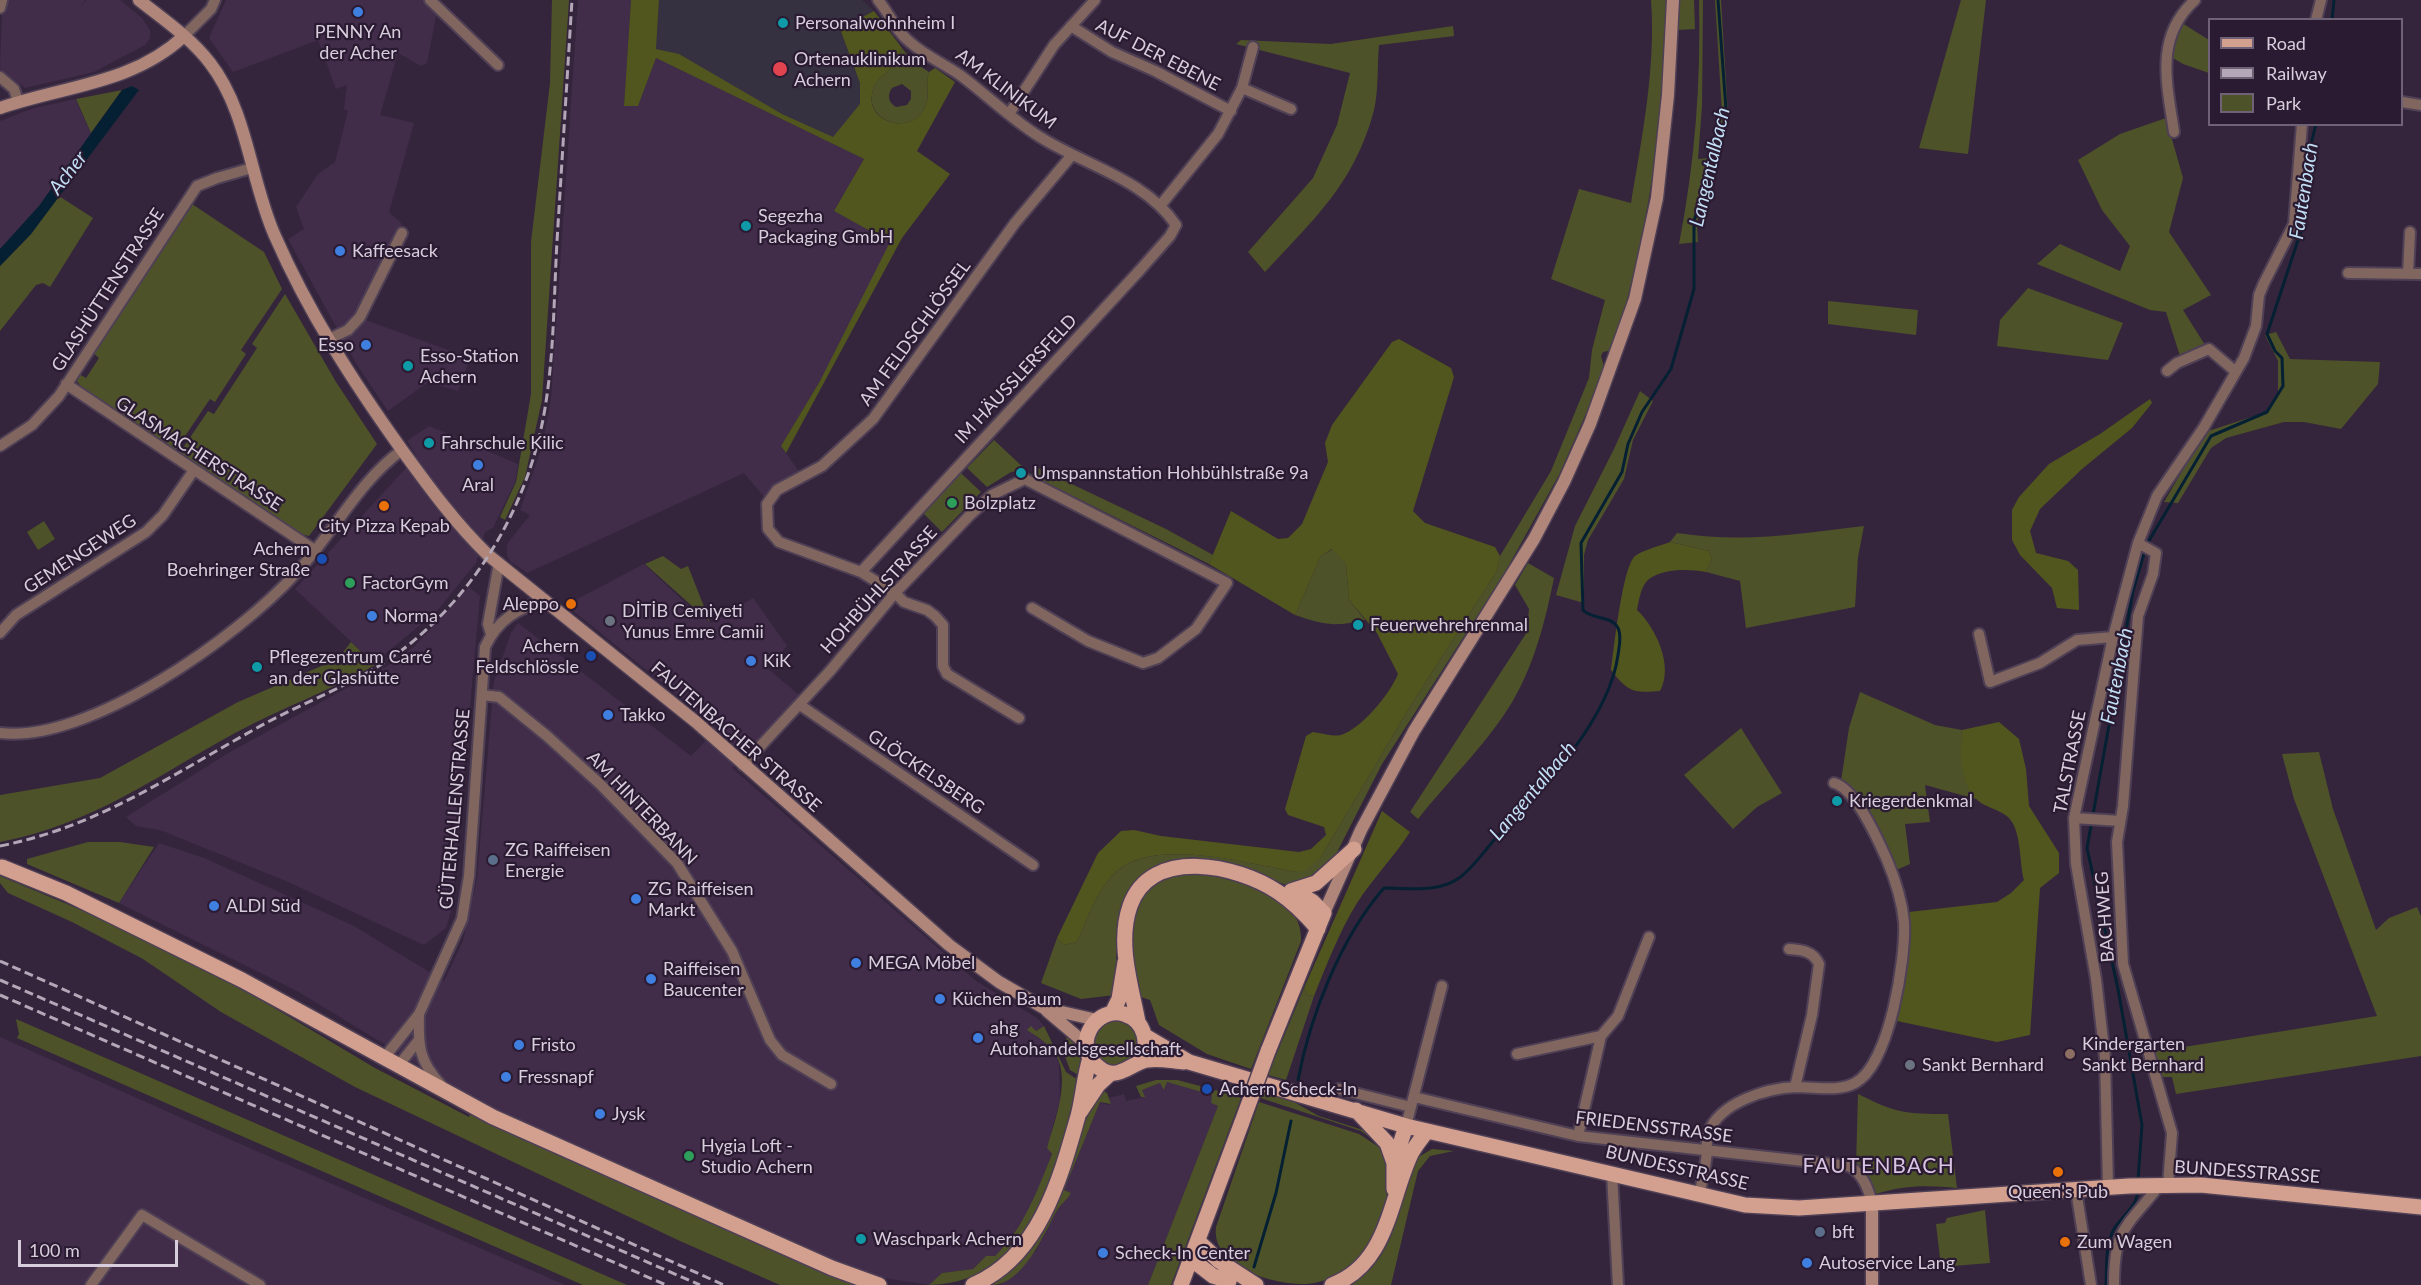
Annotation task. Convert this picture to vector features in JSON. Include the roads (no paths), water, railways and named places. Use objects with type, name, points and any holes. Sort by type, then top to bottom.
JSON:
[{"type":"main road","points":[[1112,1013],[1119,999],[1125,959],[1126,924],[1131,903],[1142,888],[1170,869],[1203,865],[1276,891],[1295,891],[1316,883],[1354,849]]},
{"type":"main road","points":[[2,867],[66,893],[242,980],[451,1095],[542,1141],[832,1268],[879,1285]]},
{"type":"main road","points":[[1276,891],[1318,929]]},
{"type":"main road","points":[[1181,1285],[1268,1051],[1324,913],[1313,902],[1295,891]]},
{"type":"main road","points":[[1125,959],[1138,1022],[1145,1036],[1145,1050],[1139,1062]]},
{"type":"main road","points":[[973,1285],[998,1272],[1016,1256],[1032,1236],[1050,1200],[1078,1114],[1088,1051],[1087,1035],[1097,1020],[1112,1013],[1130,1017],[1138,1022]]},
{"type":"main road","points":[[1145,1036],[1189,1062]]},
{"type":"main road","points":[[1088,1051],[1095,1065],[1111,1073],[1126,1071],[1139,1062],[1159,1059],[1189,1062]]},
{"type":"main road","name":"BUNDESSTRASSE","points":[[1189,1062],[1264,1086],[1356,1110],[1406,1126],[1506,1147],[1699,1196],[1745,1204],[1799,1208],[2108,1187],[2201,1185],[2421,1207]]},
{"type":"main road","points":[[1078,1114],[1098,1085],[1111,1073]]},
{"type":"main road","points":[[1356,1110],[1387,1143],[1394,1163]]},
{"type":"main road","points":[[1394,1202],[1394,1163],[1406,1126]]},
{"type":"main road","points":[[1332,1285],[1352,1274],[1376,1249],[1411,1154],[1427,1131]]},
{"type":"main road","points":[[1198,1241],[1219,1261],[1256,1285]]},
{"type":"main road","points":[[1191,1259],[1213,1276],[1256,1285]]},
{"type":"main road","points":[[1213,1285],[1229,1281]]},
{"type":"street","points":[[0,8],[2,0]]},
{"type":"street","name":"FAUTENBACHER STRASSE","points":[[139,0],[201,51],[219,76],[234,106],[275,236],[329,339],[402,450],[457,524],[499,563],[696,722],[949,945],[999,982],[1044,1008],[1088,1051]]},
{"type":"street","points":[[0,108],[18,101],[107,80],[135,70],[157,57],[184,36],[211,9],[215,0]]},
{"type":"street","points":[[430,0],[498,65]]},
{"type":"street","name":"AM KLINIKUM","points":[[878,0],[910,43],[942,61],[1040,137],[1072,155],[1104,167],[1160,206]]},
{"type":"street","name":"AUF DER EBENE","points":[[1009,114],[1054,45],[1095,0]]},
{"type":"street","points":[[1324,913],[1361,830],[1414,731],[1534,539],[1564,482],[1613,363],[1635,299],[1657,198],[1668,95],[1673,0]]},
{"type":"street","points":[[2174,132],[2164,70],[2168,47],[2176,23],[2195,0]]},
{"type":"street","points":[[2316,18],[2321,0]]},
{"type":"street","name":"AUF DER EBENE","points":[[1071,26],[1112,52],[1155,71],[1231,111]]},
{"type":"street","points":[[1160,206],[1203,155],[1231,111],[1242,88],[1253,47]]},
{"type":"street","points":[[0,77],[14,88],[18,101]]},
{"type":"street","points":[[1242,88],[1291,109]]},
{"type":"street","points":[[2403,102],[2421,105]]},
{"type":"street","name":"TALSTRASSE","points":[[2108,1187],[2105,1058],[2091,947],[2076,864],[2074,818],[2113,637],[2138,543],[2157,496],[2204,427],[2236,372],[2256,327],[2259,295],[2294,224],[2302,126]]},
{"type":"street","name":"AM FELDSCHLÖSSEL","points":[[1019,718],[947,674],[943,666],[942,625],[927,610],[904,602],[895,593],[861,572],[779,542],[768,529],[767,504],[777,490],[822,466],[873,419],[1015,223],[1072,155]]},
{"type":"street","name":"GLASHÜTTENSTRASSE","points":[[0,446],[32,425],[66,384],[197,186],[217,177],[252,168]]},
{"type":"street","name":"IM HÄUSSLERSFELD","points":[[861,572],[1170,236],[1176,225],[1160,206]]},
{"type":"street","points":[[2408,274],[2410,232]]},
{"type":"street","points":[[329,339],[348,330],[360,317],[402,233]]},
{"type":"street","points":[[2348,273],[2421,274]]},
{"type":"street","points":[[2167,371],[2177,363],[2210,349],[2236,372]]},
{"type":"street","name":"GLASMACHERSTRASSE","points":[[66,384],[315,551]]},
{"type":"street","points":[[0,733],[12,734],[60,726],[87,718],[148,687],[230,633],[269,601],[315,551],[381,466],[402,450]]},
{"type":"street","name":"GEMENGEWEG","points":[[0,633],[16,615],[146,532],[163,515],[194,470]]},
{"type":"street","name":"HOHBÜHLSTRASSE","points":[[743,765],[800,705],[895,593],[992,495],[1025,479],[1227,583],[1196,629],[1158,658],[1143,663],[1088,641],[1032,608]]},
{"type":"street","name":"BACHWEG","points":[[2138,543],[2156,553],[2153,574],[2138,616],[2123,806],[2117,842],[2123,964],[2172,1133],[2149,1185]]},
{"type":"street","name":"GÜTERHALLENSTRASSE","points":[[384,1058],[419,1014],[462,920],[469,876],[485,647],[491,634],[488,624],[499,563]]},
{"type":"street","points":[[491,634],[511,613],[545,600]]},
{"type":"street","points":[[1980,634],[1990,682],[2040,663],[2077,640],[2113,637]]},
{"type":"street","name":"AM HINTERBANN","points":[[482,695],[499,697],[547,736],[600,784],[677,863],[732,951],[770,1040],[782,1055],[831,1084]]},
{"type":"street","name":"GLÖCKELSBERG","points":[[800,705],[1033,865]]},
{"type":"street","points":[[1699,1196],[1707,1151],[1707,1134],[1722,1114],[1747,1098],[1795,1087],[1843,1088],[1862,1078],[1877,1055],[1899,989],[1904,922],[1895,878],[1867,820],[1847,791],[1834,783]]},
{"type":"street","points":[[2074,818],[2120,821]]},
{"type":"street","points":[[1578,1136],[1601,1036],[1618,1016],[1649,937]]},
{"type":"street","points":[[1789,949],[1804,950],[1816,957],[1819,964],[1812,1015],[1795,1087]]},
{"type":"street","points":[[1406,1126],[1442,986]]},
{"type":"street","name":"FAUTENBACHER STRASSE","points":[[1044,1008],[1097,1020]]},
{"type":"street","name":"GÜTERHALLENSTRASSE","points":[[419,1014],[418,1041],[428,1071],[451,1095]]},
{"type":"street","points":[[1518,1054],[1601,1036]]},
{"type":"street","points":[[398,1066],[418,1041]]},
{"type":"street","name":"FRIEDENSSTRASSE","points":[[1339,1089],[1578,1136],[1849,1166],[1857,1170],[1868,1188],[1872,1203]]},
{"type":"street","points":[[1612,1174],[1618,1285]]},
{"type":"street","points":[[2114,1285],[2117,1242],[2121,1232],[2155,1191],[2149,1185]]},
{"type":"street","points":[[2076,1190],[2091,1285]]},
{"type":"street","points":[[1872,1203],[1872,1285]]},
{"type":"street","points":[[91,1285],[142,1215],[260,1285]]},
{"type":"water","name":"Acher","points":[[132,86],[139,90],[31,234],[0,266],[0,249],[39,206],[122,90]]},
{"type":"waterway","name":"Langentalbach","points":[[1298,1080],[1310,1030],[1329,978],[1368,908],[1384,888],[1433,888],[1451,883],[1464,874],[1533,798],[1570,753],[1601,705],[1612,680],[1619,649],[1619,631],[1611,621],[1583,610],[1581,543],[1622,472],[1628,444],[1642,412],[1671,369],[1694,289],[1694,221],[1723,131],[1726,109],[1718,0]]},
{"type":"waterway","name":"Fautenbach","points":[[2332,18],[2334,0]]},
{"type":"waterway","name":"Fautenbach","points":[[2147,544],[2211,436],[2267,412],[2283,386],[2282,358],[2275,351],[2267,334],[2304,222],[2308,156],[2316,126]]},
{"type":"waterway","name":"Fautenbach","points":[[2138,1180],[2142,1125],[2118,989],[2087,848],[2133,591],[2145,550]]},
{"type":"waterway","name":"Langentalbach","points":[[1254,1267],[1276,1193],[1291,1121]]},
{"type":"waterway","name":"Fautenbach","points":[[2106,1285],[2107,1256],[2111,1235],[2132,1206],[2138,1190]]},
{"type":"railway","points":[[0,846],[69,826],[101,813],[163,782],[275,718],[373,669],[411,643],[437,619],[482,565],[501,535],[529,471],[546,402],[552,342],[572,0]]},
{"type":"railway","points":[[0,961],[724,1285]]},
{"type":"railway","points":[[0,980],[700,1285]]},
{"type":"railway","points":[[0,995],[666,1285]]},
{"type":"place","name":"PENNY An der Acher","points":[[358,12]]},
{"type":"place","name":"Personalwohnheim I","points":[[783,23]]},
{"type":"place","name":"Ortenauklinikum Achern","points":[[780,69]]},
{"type":"place","name":"Segezha Packaging GmbH","points":[[746,226]]},
{"type":"place","name":"Kaffeesack","points":[[340,251]]},
{"type":"place","name":"Esso","points":[[366,345]]},
{"type":"place","name":"Esso-Station Achern","points":[[408,366]]},
{"type":"place","name":"Fahrschule Kilic","points":[[429,443]]},
{"type":"place","name":"Aral","points":[[478,465]]},
{"type":"place","name":"Umspannstation Hohbühlstraße 9a","points":[[1021,473]]},
{"type":"place","name":"Bolzplatz","points":[[952,503]]},
{"type":"place","name":"City Pizza Kepab","points":[[384,506]]},
{"type":"place","name":"Achern Boehringer Straße","points":[[322,559]]},
{"type":"place","name":"FactorGym","points":[[350,583]]},
{"type":"place","name":"Aleppo","points":[[571,604]]},
{"type":"place","name":"Norma","points":[[372,616]]},
{"type":"place","name":"DİTİB Cemiyeti Yunus Emre Camii","points":[[610,621]]},
{"type":"place","name":"Feuerwehrehrenmal","points":[[1358,625]]},
{"type":"place","name":"Achern Feldschlössle","points":[[591,656]]},
{"type":"place","name":"KiK","points":[[751,661]]},
{"type":"place","name":"Pflegezentrum Carré an der Glashütte","points":[[257,667]]},
{"type":"place","name":"Takko","points":[[608,715]]},
{"type":"place","name":"Kriegerdenkmal","points":[[1837,801]]},
{"type":"place","name":"ZG Raiffeisen Energie","points":[[493,860]]},
{"type":"place","name":"ZG Raiffeisen Markt","points":[[636,899]]},
{"type":"place","name":"ALDI Süd","points":[[214,906]]},
{"type":"place","name":"MEGA Möbel","points":[[856,963]]},
{"type":"place","name":"Raiffeisen Baucenter","points":[[651,979]]},
{"type":"place","name":"Küchen Baum","points":[[940,999]]},
{"type":"place","name":"ahg Autohandelsgesellschaft","points":[[978,1038]]},
{"type":"place","name":"Fristo","points":[[519,1045]]},
{"type":"place","name":"Kindergarten Sankt Bernhard","points":[[2070,1054]]},
{"type":"place","name":"Sankt Bernhard","points":[[1910,1065]]},
{"type":"place","name":"Fressnapf","points":[[506,1077]]},
{"type":"place","name":"Achern Scheck-In","points":[[1207,1089]]},
{"type":"place","name":"Jysk","points":[[600,1114]]},
{"type":"place","name":"Hygia Loft - Studio Achern","points":[[689,1156]]},
{"type":"place","name":"Queen's Pub","points":[[2058,1172]]},
{"type":"place","name":"bft","points":[[1820,1232]]},
{"type":"place","name":"Waschpark Achern","points":[[861,1239]]},
{"type":"place","name":"Zum Wagen","points":[[2065,1242]]},
{"type":"place","name":"Scheck-In Center","points":[[1103,1253]]},
{"type":"place","name":"Autoservice Lang","points":[[1807,1263]]},
{"type":"district","name":"FAUTENBACH","points":[[1879,1166]]}]
